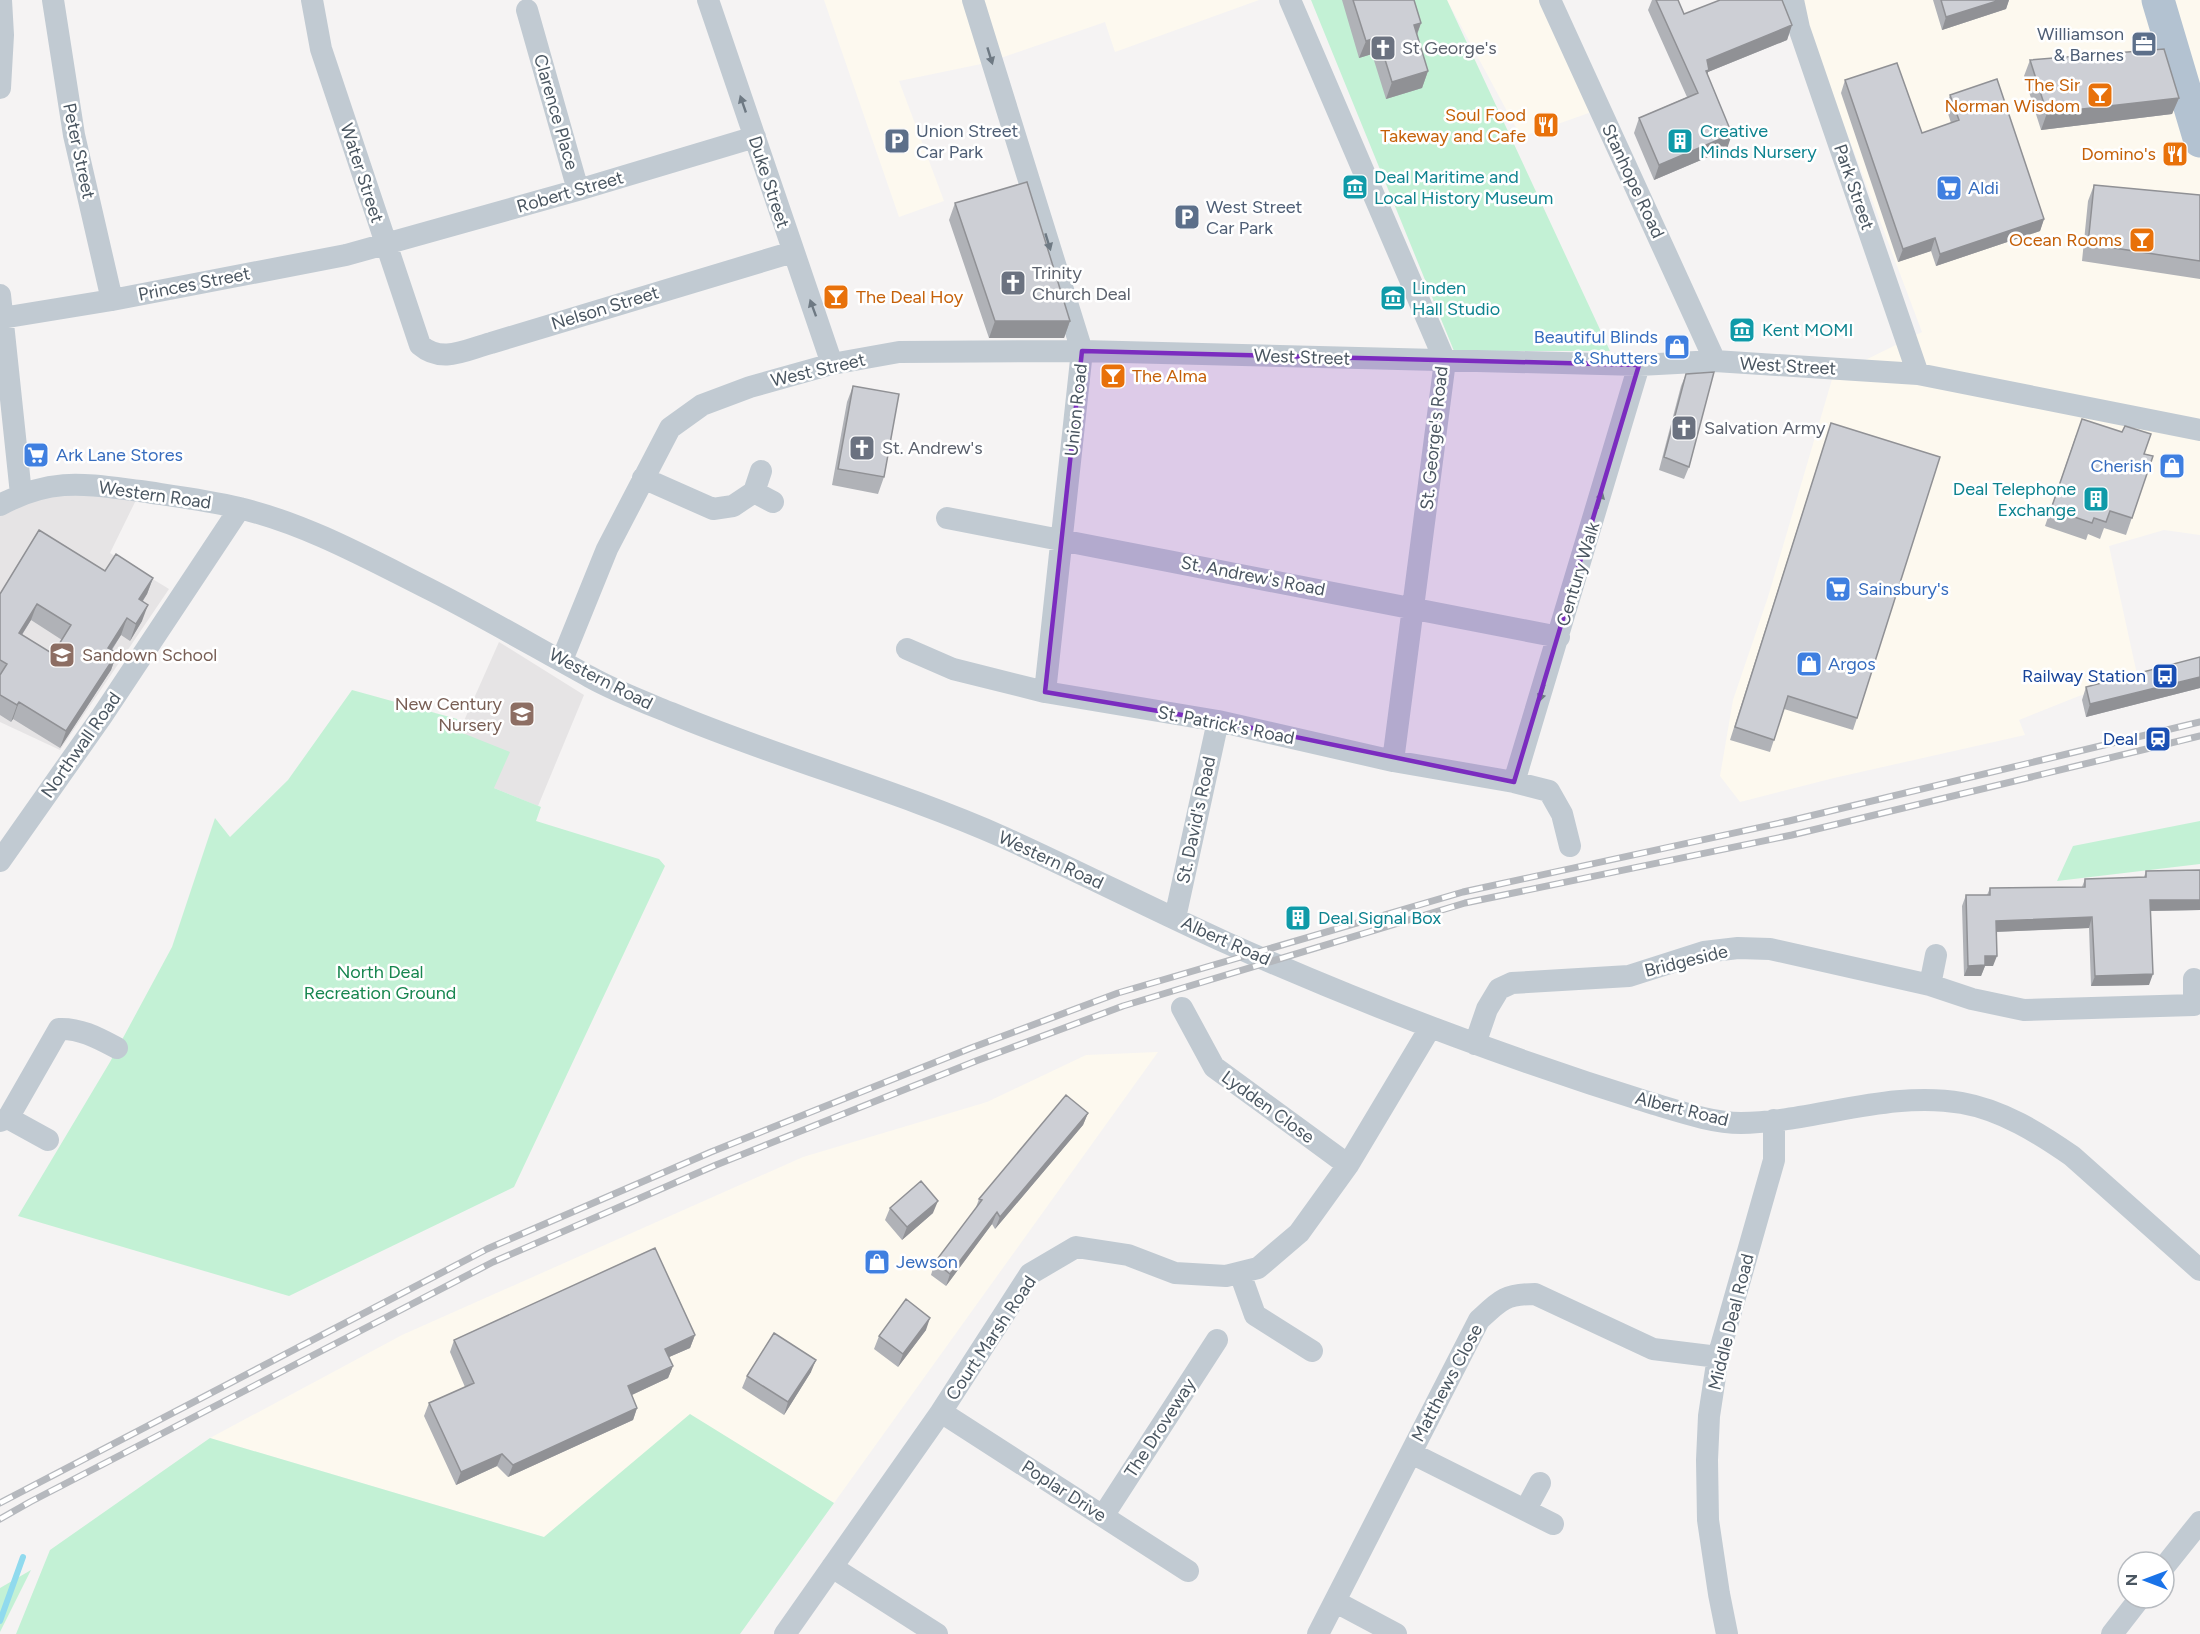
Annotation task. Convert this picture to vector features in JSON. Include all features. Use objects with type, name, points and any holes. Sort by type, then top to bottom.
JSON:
[{"type":"main road","points":[[2158,0],[2200,141]]},
{"type":"street","points":[[0,88],[3,35],[1,0]]},
{"type":"street","name":"Peter Street","points":[[53,0],[74,135],[112,300]]},
{"type":"street","name":"Water Street","points":[[312,0],[321,49],[420,345]]},
{"type":"street","name":"Duke Street","points":[[708,0],[832,364]]},
{"type":"street","name":"Union Road","points":[[973,0],[1082,351],[1045,692]]},
{"type":"street","name":"St. George's Road","points":[[1290,0],[1445,361],[1393,761]]},
{"type":"street","name":"Stanhope Road","points":[[1550,0],[1715,361]]},
{"type":"street","name":"Park Street","points":[[1793,0],[1799,28],[1918,374]]},
{"type":"street","name":"Clarence Place","points":[[527,10],[544,30],[578,190]]},
{"type":"street","name":"Robert Street","points":[[385,245],[755,137]]},
{"type":"street","name":"Princes Street","points":[[2,318],[112,300],[346,255],[385,245]]},
{"type":"street","name":"Nelson Street","points":[[420,345],[430,353],[442,356],[793,252]]},
{"type":"street","points":[[0,295],[21,494]]},
{"type":"street","name":"West Street","points":[[562,660],[607,549],[670,428],[702,405],[750,387],[832,364],[899,352],[1082,351],[1640,365],[1715,361],[1918,374],[2200,430]]},
{"type":"street","name":"Century Walk","points":[[1514,782],[1640,365]]},
{"type":"street","points":[[643,478],[713,509],[733,506],[763,488]]},
{"type":"street","name":"Western Road","points":[[0,506],[21,494],[56,484],[98,485],[240,508],[304,529],[366,557],[487,618],[594,679],[675,715],[1000,836],[1174,918]]},
{"type":"street","name":"Northwall Road","points":[[0,861],[102,716],[240,508]]},
{"type":"street","name":"St. Andrew's Road","points":[[947,518],[1062,538],[1559,637]]},
{"type":"street","name":"St. Patrick's Road","points":[[907,649],[953,669],[1045,692],[1218,721],[1393,761],[1514,782],[1549,791],[1562,813],[1570,846]]},
{"type":"street","name":"St. David's Road","points":[[1174,918],[1218,721]]},
{"type":"street","name":"Albert Road","points":[[1174,918],[1430,1028],[1657,1105],[1699,1116],[1736,1123],[1801,1118],[1881,1103],[1925,1099],[1961,1102],[1983,1108],[2049,1140],[2072,1156],[2200,1270]]},
{"type":"street","name":"Bridgeside","points":[[1475,1044],[1487,1009],[1499,989],[1512,983],[1629,976],[1704,952],[1738,948],[1770,949],[1930,985],[1972,999],[2024,1010],[2194,1005],[2194,979]]},
{"type":"street","points":[[1930,985],[1936,955]]},
{"type":"street","name":"Lydden Close","points":[[1182,1008],[1214,1067],[1348,1165]]},
{"type":"street","points":[[48,1140],[4,1120],[59,1029],[73,1028],[117,1048]]},
{"type":"street","name":"Court Marsh Road","points":[[785,1634],[940,1412],[1030,1274],[1076,1247],[1128,1255],[1175,1273],[1226,1276],[1258,1268],[1299,1233],[1348,1165],[1430,1028]]},
{"type":"street","name":"Middle Deal Road","points":[[1728,1634],[1719,1594],[1708,1520],[1709,1416],[1718,1357],[1774,1160],[1774,1120]]},
{"type":"street","points":[[1240,1273],[1255,1315],[1312,1351]]},
{"type":"street","name":"Matthews Close","points":[[1318,1634],[1479,1320],[1498,1302],[1515,1294],[1535,1294],[1653,1349],[1718,1357]]},
{"type":"street","name":"The Droveway","points":[[1103,1516],[1217,1340]]},
{"type":"street","name":"Poplar Drive","points":[[940,1412],[1188,1570]]},
{"type":"street","name":"Matthews Close","points":[[1411,1453],[1553,1524]]},
{"type":"street","points":[[1526,1509],[1540,1483]]},
{"type":"street","points":[[2176,1552],[2200,1522]]},
{"type":"street","points":[[832,1567],[937,1634]]},
{"type":"street","points":[[1336,1602],[1396,1634]]},
{"type":"street","points":[[2112,1634],[2131,1610]]},
{"type":"highlighted area","points":[[1082,351],[1639,365],[1514,782],[1218,721],[1045,692]]},
{"type":"shaded area","name":"Union Street Car Park","points":[[824,0],[1259,0],[1115,52],[1105,22],[986,63],[899,81],[944,201],[899,217]]},
{"type":"shaded area","points":[[1447,0],[1552,0],[1600,109],[1521,137]]},
{"type":"shaded area","points":[[1782,0],[2200,0],[2200,535],[2164,530],[2109,546],[2138,679],[2079,696],[2019,720],[2025,735],[1834,778],[1740,802],[1720,776],[1733,700],[1768,597],[1833,376],[1922,332],[1831,91]]},
{"type":"shaded area","name":"Sandown School","points":[[57,492],[138,496],[110,553],[169,589],[60,750],[0,722],[0,513]]},
{"type":"shaded area","name":"New Century Nursery","points":[[499,642],[584,695],[538,806],[494,788],[459,732]]},
{"type":"shaded area","points":[[1158,1052],[834,1503],[690,1415],[544,1537],[210,1438],[402,1335],[803,1157],[987,1102],[1086,1055]]},
{"type":"green space","points":[[1311,0],[1447,0],[1610,351],[1454,351]]},
{"type":"green space","name":"North Deal Recreation Ground","points":[[352,690],[457,719],[460,732],[510,752],[494,788],[541,807],[536,821],[659,859],[665,866],[514,1187],[289,1296],[18,1216],[110,1062],[172,947],[215,818],[230,837],[288,780]]},
{"type":"green space","points":[[2200,821],[2200,864],[2057,881],[2073,846]]},
{"type":"green space","points":[[690,1414],[834,1503],[740,1634],[16,1634],[50,1550],[210,1438],[544,1537]]},
{"type":"green space","points":[[31,1570],[0,1632],[0,1588]]},
{"type":"building","name":"St George's","points":[[1353,0],[1414,0],[1421,23],[1414,25],[1428,71],[1392,82],[1378,37],[1366,41]]},
{"type":"building","points":[[1656,0],[1678,0],[1684,14],[1720,0],[1782,0],[1792,25],[1707,60],[1709,70],[1706,71],[1732,134],[1659,165],[1639,118],[1698,93]]},
{"type":"building","points":[[1941,0],[2000,0],[1946,17]]},
{"type":"building","name":"The Sir Norman Wisdom","points":[[2164,49],[2179,98],[2047,113],[2030,60]]},
{"type":"building","name":"Aldi","points":[[1897,63],[1922,133],[1959,120],[1950,95],[1997,79],[2044,219],[1940,254],[1935,238],[1903,249],[1845,80]]},
{"type":"building","name":"Trinity Church Deal","points":[[1027,182],[1070,321],[995,321],[955,203]]},
{"type":"building","name":"Ocean Rooms","points":[[2094,185],[2200,195],[2200,261],[2088,244]]},
{"type":"building","name":"Salvation Army","points":[[1714,372],[1689,467],[1664,457],[1686,374]]},
{"type":"building","name":"St. Andrew's","points":[[853,386],[899,394],[884,477],[838,469]]},
{"type":"building","name":"Deal Telephone Exchange","points":[[2082,419],[2122,432],[2125,426],[2151,434],[2144,454],[2153,456],[2132,518],[2110,511],[2106,522],[2094,518],[2092,523],[2051,509]]},
{"type":"building","name":"Sainsbury's","points":[[1831,423],[1940,457],[1857,718],[1788,696],[1774,740],[1735,727]]},
{"type":"building","points":[[39,530],[105,571],[116,554],[153,578],[139,599],[148,605],[136,624],[127,618],[108,648],[117,653],[66,731],[19,702],[17,705],[0,695],[0,675],[7,664],[0,660],[0,594]],"holes":[[[37,604],[71,625],[53,654],[19,633]]]},
{"type":"building","points":[[2200,657],[2200,677],[2090,704],[2086,687]]},
{"type":"building","points":[[2200,870],[2200,900],[2150,900],[2153,974],[2095,976],[2092,917],[1996,921],[1997,956],[1985,956],[1985,965],[1968,966],[1966,895],[1990,895],[1990,888],[2085,887],[2085,879],[2146,877],[2146,871]]},
{"type":"building","points":[[1066,1095],[1088,1113],[1000,1217],[997,1212],[950,1274],[935,1262],[982,1200],[979,1199]]},
{"type":"building","points":[[921,1181],[938,1201],[907,1227],[890,1208]]},
{"type":"building","points":[[655,1248],[695,1335],[665,1349],[673,1366],[628,1386],[637,1408],[513,1465],[502,1454],[461,1472],[429,1403],[474,1383],[454,1340]]},
{"type":"building","points":[[906,1299],[930,1318],[903,1354],[879,1336]]},
{"type":"building","points":[[774,1333],[816,1360],[788,1402],[747,1376]]},
{"type":"waterway","points":[[0,1621],[23,1557]]},
{"type":"railway","points":[[0,1503],[487,1249],[711,1152],[971,1048],[1118,993],[1463,892],[1789,821],[2200,722]]},
{"type":"railway","points":[[0,1519],[493,1262],[716,1165],[976,1061],[1123,1006],[1465,903],[1792,835],[2200,736]]},
{"type":"place","name":"Williamson & Barnes","points":[[2144,44]]},
{"type":"place","name":"St George's","points":[[1383,48]]},
{"type":"place","name":"The Sir Norman Wisdom","points":[[2100,95]]},
{"type":"place","name":"Soul Food Takeway and Cafe","points":[[1546,125]]},
{"type":"place","name":"Union Street Car Park","points":[[897,141]]},
{"type":"place","name":"Creative Minds Nursery","points":[[1680,141]]},
{"type":"place","name":"Domino's","points":[[2175,154]]},
{"type":"place","name":"Deal Maritime and Local History Museum","points":[[1355,187]]},
{"type":"place","name":"Aldi","points":[[1949,188]]},
{"type":"place","name":"West Street Car Park","points":[[1187,217]]},
{"type":"place","name":"Ocean Rooms","points":[[2142,240]]},
{"type":"place","name":"Trinity Church Deal","points":[[1013,283]]},
{"type":"place","name":"The Deal Hoy","points":[[836,297]]},
{"type":"place","name":"Linden Hall Studio","points":[[1393,298]]},
{"type":"place","name":"Kent MOMI","points":[[1742,330]]},
{"type":"place","name":"Beautiful Blinds & Shutters","points":[[1677,347]]},
{"type":"place","name":"The Alma","points":[[1113,376]]},
{"type":"place","name":"Salvation Army","points":[[1684,428]]},
{"type":"place","name":"St. Andrew's","points":[[862,448]]},
{"type":"place","name":"Ark Lane Stores","points":[[36,455]]},
{"type":"place","name":"Cherish","points":[[2172,466]]},
{"type":"place","name":"Deal Telephone Exchange","points":[[2096,499]]},
{"type":"place","name":"Sainsbury's","points":[[1838,589]]},
{"type":"place","name":"Sandown School","points":[[62,655]]},
{"type":"place","name":"Argos","points":[[1809,664]]},
{"type":"place","name":"Railway Station","points":[[2165,676]]},
{"type":"place","name":"New Century Nursery","points":[[522,714]]},
{"type":"place","name":"Deal","points":[[2158,739]]},
{"type":"place","name":"Deal Signal Box","points":[[1298,918]]},
{"type":"place","name":"Jewson","points":[[877,1262]]}]
